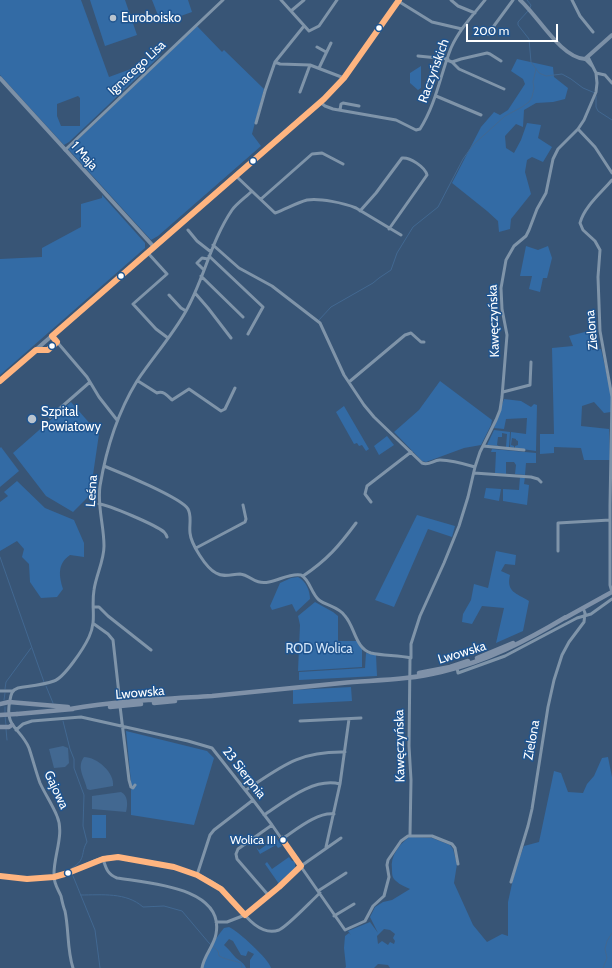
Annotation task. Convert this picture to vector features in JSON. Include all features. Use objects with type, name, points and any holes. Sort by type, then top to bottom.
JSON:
[{"type":"main road","name":"Lwowska","points":[[409,676],[450,667],[482,656],[518,641],[612,592]]},
{"type":"main road","name":"Lwowska","points":[[0,715],[187,696],[211,696],[356,682],[409,676],[457,668],[485,659],[508,649],[566,617]]},
{"type":"main road","points":[[0,704],[9,702],[82,707]]},
{"type":"main road","name":"Lwowska","points":[[70,709],[120,704]]},
{"type":"main road","points":[[0,727],[9,727],[12,725]]},
{"type":"street","name":"Ignacego Lisa","points":[[65,150],[223,0]]},
{"type":"street","points":[[281,0],[309,31],[319,26],[337,0]]},
{"type":"street","points":[[291,11],[304,0]]},
{"type":"street","points":[[0,381],[336,87],[344,78],[398,0],[432,22],[462,29]]},
{"type":"street","points":[[451,0],[458,6],[475,12]]},
{"type":"street","name":"Raczyńskich","points":[[340,110],[396,120],[418,130],[421,128],[432,107],[451,48],[462,29],[485,0]]},
{"type":"street","points":[[488,34],[512,0]]},
{"type":"street","points":[[520,0],[566,51],[578,58],[586,58],[612,35]]},
{"type":"street","points":[[572,0],[580,16],[593,32]]},
{"type":"street","points":[[256,123],[275,62],[304,26]]},
{"type":"street","points":[[319,68],[331,43]]},
{"type":"street","points":[[317,47],[326,52]]},
{"type":"street","points":[[452,62],[487,53],[501,61]]},
{"type":"street","points":[[418,56],[447,59],[458,69],[504,88]]},
{"type":"street","points":[[586,58],[596,73],[605,75],[612,83]]},
{"type":"street","points":[[275,62],[280,64],[310,65],[344,78]]},
{"type":"street","points":[[300,92],[310,65]]},
{"type":"street","name":"Kawęczyńska","points":[[410,835],[411,776],[409,746],[409,676],[412,638],[463,515],[475,467],[500,410],[503,392],[507,335],[502,310],[501,288],[506,260],[514,246],[526,236],[546,193],[553,159],[558,149],[584,120],[596,92],[598,83],[596,73]]},
{"type":"street","name":"1 Maja","points":[[0,78],[154,247]]},
{"type":"street","points":[[436,96],[481,115]]},
{"type":"street","points":[[320,102],[327,107],[340,110],[341,104],[343,103],[359,106]]},
{"type":"street","points":[[578,128],[595,147],[612,173]]},
{"type":"street","points":[[261,199],[312,154],[322,153],[343,164]]},
{"type":"street","points":[[360,211],[376,193],[402,158],[409,159],[425,170],[427,175],[389,229]]},
{"type":"street","points":[[236,176],[275,213],[296,204],[312,200],[348,205],[401,236]]},
{"type":"street","name":"Zielona","points":[[612,180],[583,216],[580,223],[583,230],[595,241],[600,250],[598,287],[600,331],[612,397],[610,520],[610,585],[612,592]]},
{"type":"street","name":"Leśna","points":[[0,691],[13,691],[18,688],[53,682],[59,679],[83,649],[94,624],[93,607],[95,585],[102,561],[104,545],[99,504],[100,487],[104,466],[117,420],[138,381],[186,311],[214,245],[233,208],[252,191]]},
{"type":"street","points":[[188,230],[206,250],[209,256],[263,307],[248,334]]},
{"type":"street","points":[[214,245],[239,268],[267,283],[320,323],[341,368],[368,410],[424,464],[442,460],[475,467]]},
{"type":"street","points":[[147,252],[167,274],[133,304],[156,329],[168,338]]},
{"type":"street","points":[[204,270],[197,263],[202,258],[209,256]]},
{"type":"street","points":[[201,276],[243,317]]},
{"type":"street","points":[[194,292],[231,338]]},
{"type":"street","points":[[169,295],[181,308],[186,311]]},
{"type":"street","points":[[349,382],[405,335],[411,333],[421,342],[424,342]]},
{"type":"street","points":[[52,336],[90,382],[99,397],[117,420]]},
{"type":"street","points":[[503,392],[530,385],[531,362]]},
{"type":"street","points":[[138,381],[156,393],[164,393],[172,400],[189,389],[220,411],[225,409],[235,388]]},
{"type":"street","points":[[50,417],[90,382]]},
{"type":"street","points":[[483,446],[524,450]]},
{"type":"street","points":[[371,502],[365,494],[367,486],[411,452]]},
{"type":"street","points":[[104,466],[129,476],[183,504],[188,509],[190,516],[190,534],[193,544],[210,569],[220,575],[242,574],[258,582],[265,583],[299,574],[303,576],[319,600],[344,614],[357,639],[365,649],[371,652],[410,658]]},
{"type":"street","points":[[474,473],[531,477],[538,479],[541,482]]},
{"type":"street","points":[[99,504],[110,506],[153,526],[163,531],[167,538]]},
{"type":"street","points":[[196,548],[245,522],[246,519],[243,505]]},
{"type":"street","points":[[558,551],[558,523],[610,520]]},
{"type":"street","points":[[303,576],[321,564],[341,545],[356,523]]},
{"type":"street","points":[[457,668],[458,672],[505,656],[577,618],[591,614],[612,599]]},
{"type":"street","points":[[93,607],[99,607],[108,616],[152,650]]},
{"type":"street","points":[[583,608],[586,616]]},
{"type":"street","name":"Zielona","points":[[511,882],[530,815],[554,680],[562,654],[584,622],[586,616]]},
{"type":"street","points":[[94,624],[108,634],[113,640],[129,780],[131,787],[133,788],[135,785]]},
{"type":"street","points":[[9,702],[13,691]]},
{"type":"street","name":"Gajowa","points":[[9,702],[9,719],[27,745],[40,783],[58,818],[60,833],[54,876],[55,886],[60,895],[65,911],[69,956],[73,968]]},
{"type":"street","name":"23 Sierpnia","points":[[16,730],[27,722],[75,717],[87,718],[208,746],[217,753],[246,790],[345,930],[365,921],[373,906],[384,896],[389,877],[387,865],[388,860],[403,839],[410,835]]},
{"type":"street","points":[[300,722],[361,718]]},
{"type":"street","points":[[326,848],[340,784],[349,719]]},
{"type":"street","points":[[116,725],[122,720]]},
{"type":"street","points":[[246,790],[287,763],[296,759],[318,753],[345,752]]},
{"type":"street","points":[[264,815],[296,794],[310,787],[326,783],[340,784]]},
{"type":"street","points":[[197,875],[210,835],[214,830],[253,800]]},
{"type":"street","points":[[282,839],[318,816],[334,814]]},
{"type":"street","points":[[269,896],[237,859],[236,854],[238,849],[272,825]]},
{"type":"street","points":[[410,835],[432,836],[452,844],[455,848],[458,864]]},
{"type":"street","points":[[216,922],[227,922],[245,915],[269,896],[301,866],[341,838]]},
{"type":"street","points":[[0,876],[27,879],[54,876],[72,872],[103,858],[118,857],[174,867],[197,875],[221,889],[245,915],[260,928],[272,931],[283,928],[319,892],[346,873]]},
{"type":"street","points":[[103,858],[107,870],[111,876],[162,885],[200,898],[208,904],[216,922],[216,933],[202,968]]},
{"type":"street","points":[[334,916],[354,904]]},
{"type":"green space","points":[[0,0],[81,0],[109,77],[139,66],[138,63],[161,55],[69,142],[64,145],[0,75]],"holes":[[[78,96],[80,98],[80,126],[61,126],[57,116],[57,104]]]},
{"type":"green space","name":"Euroboisko","points":[[90,0],[125,0],[137,35],[105,46]]},
{"type":"green space","points":[[152,0],[188,0],[192,12],[161,23]]},
{"type":"green space","points":[[197,26],[222,52],[224,50],[264,89],[252,134],[261,146],[158,236],[151,240],[68,149]]},
{"type":"green space","points":[[517,59],[553,67],[554,77],[568,88],[565,99],[553,102],[536,103],[524,110],[523,127],[516,124],[505,136],[506,148],[514,153],[521,140],[527,123],[541,125],[538,138],[552,147],[543,162],[532,157],[527,160],[525,172],[531,194],[511,219],[510,229],[499,232],[498,221],[452,183],[481,127],[494,112],[500,115],[508,110],[525,84],[523,79],[511,71]]},
{"type":"green space","points":[[421,66],[421,88],[418,90],[410,83],[410,73]]},
{"type":"green space","points":[[102,195],[145,243],[145,248],[0,375],[0,259],[42,257],[42,248],[81,227],[81,204],[102,198]]},
{"type":"green space","points":[[526,246],[538,250],[548,246],[552,258],[547,278],[543,278],[540,292],[529,289],[532,276],[520,276]]},
{"type":"green space","points":[[589,331],[592,350],[601,349],[611,393],[611,412],[604,413],[594,402],[582,406],[581,426],[609,429],[610,460],[584,460],[581,448],[554,447],[554,453],[540,454],[540,434],[554,434],[552,348],[573,346],[569,336]]},
{"type":"green space","points":[[440,381],[492,420],[481,445],[464,448],[426,462],[422,461],[394,432],[419,410]]},
{"type":"green space","points":[[504,399],[521,401],[531,407],[534,404],[537,405],[536,451],[515,448],[515,446],[518,445],[518,441],[512,438],[511,445],[514,446],[514,448],[510,447],[511,432],[526,434],[527,418],[506,419],[504,429],[494,428]]},
{"type":"green space","points":[[71,402],[99,434],[90,495],[73,512],[46,496],[13,453]]},
{"type":"green space","points":[[344,406],[369,449],[366,451],[362,445],[359,446],[357,443],[354,444],[336,412]]},
{"type":"green space","points":[[494,430],[510,432],[509,447],[506,447],[507,434],[502,433],[502,437],[498,437],[497,445],[499,446],[487,445]]},
{"type":"green space","points":[[387,436],[394,445],[379,455],[374,446]]},
{"type":"green space","points":[[1,447],[19,471],[0,487],[0,448]]},
{"type":"green space","points":[[492,449],[536,453],[536,463],[526,463],[525,475],[515,474],[516,465],[514,462],[506,462],[506,474],[495,473],[496,452],[491,452]]},
{"type":"green space","points":[[520,477],[525,477],[524,484],[529,485],[527,505],[503,501],[503,489],[519,490]]},
{"type":"green space","points":[[17,481],[45,508],[74,520],[84,543],[84,557],[70,555],[61,566],[60,575],[63,589],[57,597],[41,598],[30,582],[29,564],[22,557],[24,549],[17,541],[0,551],[0,502],[8,496],[4,492]]},
{"type":"green space","points":[[486,488],[501,489],[499,501],[484,498]]},
{"type":"green space","points":[[417,515],[455,526],[452,537],[428,529],[394,607],[375,600]]},
{"type":"green space","points":[[496,551],[516,555],[515,565],[505,564],[501,571],[510,575],[509,585],[511,589],[516,594],[529,601],[523,631],[496,643],[504,608],[482,606],[472,624],[462,622],[463,614],[471,600],[474,584],[488,588]]},
{"type":"green space","name":"ROD Wolica","points":[[298,577],[307,586],[310,599],[296,612],[292,604],[272,610],[270,606],[280,583],[291,578]]},
{"type":"green space","name":"ROD Wolica","points":[[315,602],[338,616],[338,641],[357,641],[362,649],[362,667],[298,671],[300,625],[298,616]]},
{"type":"green space","points":[[366,653],[376,655],[377,676],[299,680],[299,672],[365,668]]},
{"type":"green space","points":[[351,687],[352,701],[293,704],[293,690]]},
{"type":"green space","points":[[126,731],[207,751],[214,758],[194,825],[131,815],[131,782]]},
{"type":"green space","points":[[608,757],[612,777],[612,968],[390,968],[388,965],[378,964],[374,968],[345,968],[345,936],[349,933],[351,935],[348,931],[370,922],[378,933],[370,917],[375,907],[383,902],[392,900],[410,889],[399,884],[394,879],[392,874],[392,860],[394,855],[409,837],[432,838],[450,845],[453,849],[457,864],[454,883],[473,925],[487,942],[502,934],[508,936],[508,902],[515,870],[524,846],[539,842],[554,771],[561,773],[568,792],[583,793],[587,784],[594,776],[602,758]],"holes":[[[384,929],[390,930],[395,934],[393,938],[395,941],[394,944],[390,942],[388,945],[382,941],[378,944],[377,936]]]},
{"type":"green space","points":[[92,815],[106,815],[106,838],[92,838]]},
{"type":"green space","points":[[274,835],[282,846],[278,848],[276,845],[260,854],[256,847],[259,850],[272,841],[270,837]]},
{"type":"green space","points":[[289,857],[292,861],[295,861],[295,870],[279,884],[265,864],[267,862],[272,869]]},
{"type":"green space","points":[[229,927],[253,946],[265,958],[271,968],[250,968],[250,960],[254,954],[248,951],[246,956],[241,955],[233,941],[229,939],[224,945],[246,968],[203,968],[206,957],[214,942],[224,928]]},
{"type":"shaded area","points":[[63,746],[68,748],[69,763],[65,767],[54,768],[49,749]]},
{"type":"shaded area","points":[[84,757],[94,760],[108,771],[113,781],[113,786],[90,790],[87,789],[81,769]]},
{"type":"shaded area","points":[[121,792],[125,795],[127,800],[126,812],[92,809],[92,796]]},
{"type":"waterway","points":[[527,0],[531,5],[530,8]]},
{"type":"waterway","points":[[528,11],[518,22],[518,25],[529,39],[531,62],[539,73],[546,76],[562,74],[583,88],[595,93]]},
{"type":"waterway","points":[[319,320],[331,307],[373,283],[391,270],[397,253],[413,227],[438,207],[463,159],[473,145],[505,116],[529,102],[534,88],[533,82],[536,69]]},
{"type":"waterway","points":[[596,96],[596,107],[598,111],[612,120]]},
{"type":"waterway","points":[[0,557],[44,682]]},
{"type":"waterway","points":[[5,689],[6,682],[31,648]]},
{"type":"waterway","points":[[46,686],[53,703]]},
{"type":"waterway","points":[[4,700],[5,693]]},
{"type":"waterway","points":[[5,707],[5,713]]},
{"type":"waterway","points":[[5,716],[6,725]]},
{"type":"waterway","points":[[63,721],[74,759],[74,768],[84,795],[83,826],[87,842],[80,862],[72,868]]},
{"type":"waterway","points":[[6,729],[7,740]]},
{"type":"waterway","points":[[73,876],[95,930],[100,968]]},
{"type":"waterway","points":[[81,895],[114,895],[129,899],[143,907],[164,906],[182,911],[209,943],[218,951],[219,956],[241,963],[242,968]]},
{"type":"waterway","points":[[603,968],[607,958],[605,949],[607,941],[612,933]]},
{"type":"transit line","points":[[0,381],[36,350],[48,350],[57,342],[52,336],[324,99],[344,78],[399,0]]},
{"type":"transit line","points":[[0,876],[27,879],[54,877],[103,859],[118,857],[174,867],[197,875],[221,889],[245,915],[279,887],[301,866],[282,839]]},
{"type":"place","name":"Euroboisko","points":[[113,18]]},
{"type":"place","name":"Szpital Powiatowy","points":[[32,419]]},
{"type":"place","name":"Wolica III","points":[[283,840]]}]
